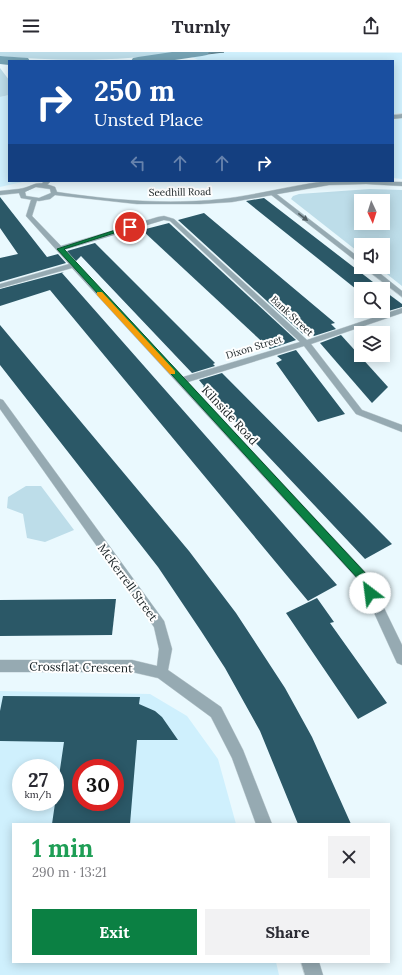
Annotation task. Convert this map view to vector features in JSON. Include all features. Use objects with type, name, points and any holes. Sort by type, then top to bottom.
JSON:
[{"type":"street","name":"Seedhill Road","points":[[54,192],[97,200],[162,203],[220,201],[305,186],[331,183],[357,182],[402,184]]},
{"type":"street","points":[[0,193],[22,191],[32,186],[46,183],[53,188],[54,192],[46,198],[34,200],[23,197],[22,191]]},
{"type":"street","points":[[272,193],[354,257]]},
{"type":"street","name":"Kilnside Road","points":[[34,200],[29,216],[364,579],[402,659]]},
{"type":"street","name":"Bank Street","points":[[60,249],[164,218],[172,220],[306,343],[359,412],[402,429]]},
{"type":"street","points":[[0,286],[73,265]]},
{"type":"street","points":[[375,274],[402,295]]},
{"type":"street","name":"Dixon Street","points":[[181,381],[306,343],[402,310]]},
{"type":"street","name":"McKerrell Street","points":[[0,402],[160,625],[167,655],[161,673]]},
{"type":"street","name":"Crossflat Crescent","points":[[0,666],[132,666],[161,673]]},
{"type":"street","points":[[161,673],[216,712],[238,755],[264,823]]},
{"type":"street","points":[[310,963],[314,975]]},
{"type":"shaded area","points":[[0,52],[185,52],[116,59],[70,60],[0,56]]},
{"type":"shaded area","points":[[185,52],[224,52],[158,60],[154,60]]},
{"type":"shaded area","points":[[224,52],[402,53],[402,113],[394,114],[394,60],[198,60],[192,57]]},
{"type":"shaded area","points":[[0,68],[8,79],[8,95],[0,97]]},
{"type":"shaded area","points":[[8,95],[8,182],[22,182],[0,187],[0,97]]},
{"type":"shaded area","points":[[402,118],[402,179],[394,178],[394,120]]},
{"type":"shaded area","points":[[370,189],[402,190],[402,286],[387,274],[390,274],[390,238],[354,238],[354,248],[291,199],[293,196],[299,194]]},
{"type":"shaded area","points":[[26,486],[41,486],[74,530],[45,542],[27,538],[23,514],[7,508],[8,497]]},
{"type":"shaded area","points":[[0,691],[150,694],[187,716],[218,759],[236,823],[12,823],[12,963],[276,963],[279,975],[0,975]]},
{"type":"building","points":[[0,197],[47,257],[58,254],[66,263],[0,282],[0,258],[18,254],[0,228]]},
{"type":"building","points":[[264,198],[354,267],[354,274],[363,274],[373,282],[354,282],[354,287],[246,201]]},
{"type":"building","points":[[204,213],[335,323],[331,324],[336,329],[314,336],[309,330],[303,334],[178,220]]},
{"type":"building","points":[[169,223],[296,340],[270,349],[142,230]]},
{"type":"building","points":[[95,243],[215,363],[213,364],[215,366],[192,373],[81,256],[76,261],[67,251]]},
{"type":"building","points":[[64,272],[62,273],[337,585],[308,601],[50,290],[0,306],[0,289]]},
{"type":"building","points":[[390,295],[402,304],[402,307],[390,311]]},
{"type":"building","points":[[0,325],[189,551],[236,613],[285,688],[312,737],[351,823],[298,823],[260,731],[225,668],[201,631],[158,567],[0,365]]},
{"type":"building","points":[[341,335],[354,349],[354,362],[365,362],[388,387],[372,403],[320,343]]},
{"type":"building","points":[[296,350],[345,414],[318,422],[276,363],[282,360],[277,356]]},
{"type":"building","points":[[222,373],[392,544],[365,559],[203,387],[204,386],[199,380]]},
{"type":"building","points":[[317,598],[334,622],[330,623],[387,703],[358,719],[286,613]]},
{"type":"building","points":[[116,599],[112,635],[0,636],[0,600]]},
{"type":"building","points":[[3,696],[140,697],[139,704],[155,711],[162,717],[178,740],[137,740],[130,823],[52,823],[54,811],[64,811],[64,759],[62,759],[64,742],[0,741],[0,711]]},
{"type":"waterway","points":[[145,60],[202,52]]},
{"type":"waterway","points":[[0,60],[8,60]]},
{"type":"slow traffic","points":[[100,294],[173,373]]},
{"type":"route","points":[[130,227],[60,249],[73,265],[364,579],[370,593]]}]
